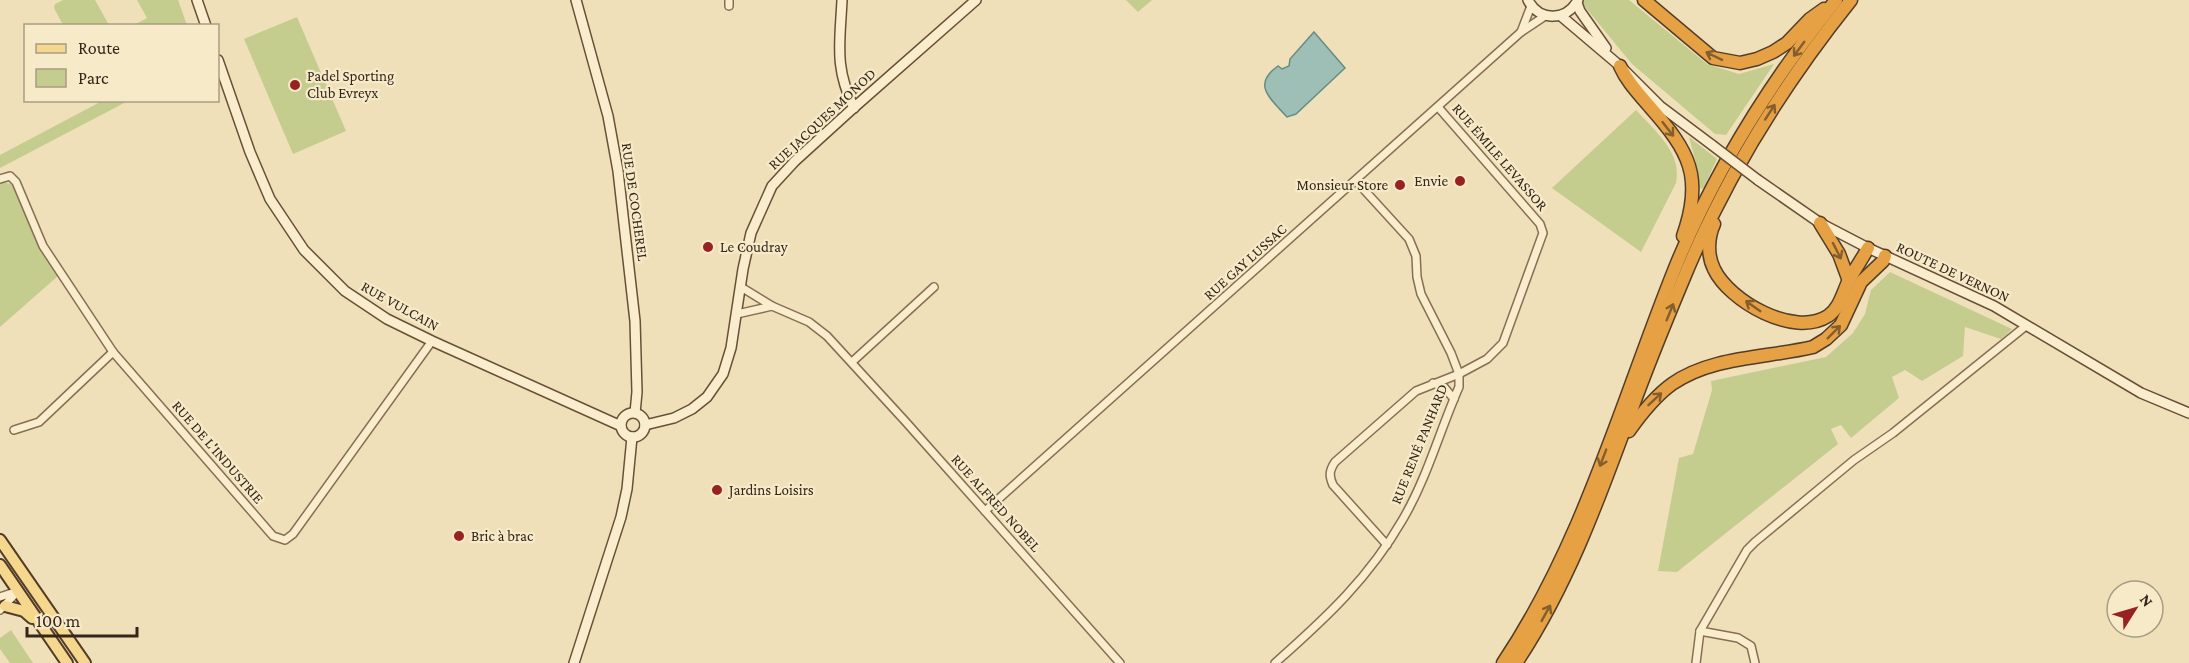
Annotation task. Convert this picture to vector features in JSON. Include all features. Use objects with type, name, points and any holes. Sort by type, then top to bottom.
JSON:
[{"type":"highway","points":[[1644,0],[1713,58],[1740,63],[1758,59],[1787,43],[1810,19],[1835,1]]},
{"type":"highway","points":[[1516,663],[1539,627],[1584,538],[1684,278],[1730,180],[1777,100],[1851,0]]},
{"type":"highway","points":[[1503,663],[1531,617],[1566,549],[1676,266],[1718,179],[1782,73],[1835,1]]},
{"type":"highway","points":[[1620,66],[1625,78],[1672,133],[1690,168],[1693,191],[1691,208],[1679,245],[1676,266]]},
{"type":"highway","points":[[1730,180],[1712,228],[1709,246],[1713,268],[1721,280],[1737,295],[1766,315],[1797,324],[1812,322],[1828,315],[1839,303],[1868,248]]},
{"type":"highway","points":[[1820,223],[1839,254],[1849,281]]},
{"type":"highway","points":[[1619,445],[1645,409],[1671,385],[1685,376],[1714,365],[1813,347],[1826,339],[1841,325],[1861,282],[1885,256]]},
{"type":"main road","points":[[0,540],[25,587],[43,628],[67,663]]},
{"type":"main road","points":[[0,565],[25,587],[83,663]]},
{"type":"main road","points":[[2,604],[24,610],[43,628]]},
{"type":"street","points":[[196,0],[205,24]]},
{"type":"street","name":"RUE DE COCHEREL","points":[[576,0],[608,116],[618,171],[635,321],[637,392],[635,413]]},
{"type":"street","points":[[842,0],[838,52],[840,73],[854,108]]},
{"type":"street","name":"RUE JACQUES MONOD","points":[[645,425],[692,409],[715,386],[723,374],[731,348],[751,233],[772,186],[795,161],[976,0]]},
{"type":"street","points":[[1529,3],[1545,15],[1561,16],[1568,13],[1577,1],[1591,28],[1620,66]]},
{"type":"street","name":"RUE GAY LUSSAC","points":[[1521,32],[1529,3]]},
{"type":"street","name":"RUE GAY LUSSAC","points":[[985,511],[1521,32],[1545,15]]},
{"type":"street","points":[[1561,16],[1620,66]]},
{"type":"street","name":"RUE VULCAIN","points":[[219,63],[256,168],[277,211],[304,250],[345,291],[366,307],[432,341],[621,426]]},
{"type":"street","name":"ROUTE DE VERNON","points":[[1620,66],[1660,106],[1758,180],[1820,223],[1868,248],[1961,290],[2027,325],[2141,393],[2189,413]]},
{"type":"street","name":"RUE ÉMILE LEVASSOR","points":[[1438,107],[1540,224],[1543,232],[1503,343],[1487,359],[1459,374]]},
{"type":"street","name":"RUE DE L'INDUSTRIE","points":[[0,178],[10,176],[16,182],[43,246],[113,352],[273,536],[285,540],[293,534],[432,341]]},
{"type":"street","name":"RUE RENÉ PANHARD","points":[[1275,663],[1337,607],[1364,577],[1387,544],[1415,496],[1459,387],[1459,374],[1451,353],[1421,294],[1416,256],[1408,239],[1356,181]]},
{"type":"street","name":"RUE ALFRED NOBEL","points":[[741,287],[772,306],[809,322],[827,336],[1120,663]]},
{"type":"street","points":[[852,362],[934,287]]},
{"type":"street","points":[[737,314],[772,306]]},
{"type":"street","points":[[1696,663],[1700,631],[1747,550],[1854,460],[1893,433],[2027,325]]},
{"type":"street","points":[[14,430],[39,422],[113,352]]},
{"type":"street","points":[[1387,544],[1333,485],[1330,469],[1335,462],[1416,391],[1459,374]]},
{"type":"street","points":[[1433,383],[1444,387],[1454,399]]},
{"type":"street","points":[[635,413],[644,418],[645,425],[643,433],[632,437],[626,434],[621,426],[625,416],[635,413]]},
{"type":"street","points":[[574,663],[621,517],[627,489],[632,437]]},
{"type":"street","points":[[2,604],[25,587]]},
{"type":"street","points":[[1700,631],[1738,638],[1750,646],[1755,663]]},
{"type":"green space","points":[[63,0],[95,0],[108,24],[62,24],[54,8],[55,4]]},
{"type":"green space","points":[[137,0],[178,0],[187,24],[136,24],[147,18]]},
{"type":"green space","points":[[1126,0],[1152,0],[1138,12]]},
{"type":"green space","points":[[1582,0],[1629,0],[1707,64],[1739,74],[1774,64],[1726,135],[1715,134],[1632,64],[1581,2]]},
{"type":"green space","name":"Padel Sporting Club Evreyx","points":[[297,17],[346,131],[293,154],[244,39]]},
{"type":"green space","points":[[100,102],[126,102],[0,168],[0,155]]},
{"type":"green space","points":[[1636,110],[1671,152],[1677,172],[1676,183],[1641,252],[1552,188]]},
{"type":"green space","points":[[1689,137],[1717,159],[1703,189],[1698,187],[1698,171]]},
{"type":"green space","points":[[0,183],[11,184],[16,192],[41,250],[59,275],[0,327]]},
{"type":"green space","points":[[1890,272],[2012,329],[2001,339],[1965,327],[1963,356],[1922,381],[1905,370],[1892,377],[1899,398],[1851,438],[1841,425],[1831,429],[1838,444],[1677,572],[1658,571],[1679,458],[1693,454],[1712,390],[1711,381],[1826,357],[1853,333],[1865,314],[1871,290]]},
{"type":"green space","points":[[11,630],[33,663],[10,663],[0,649],[0,638]]},
{"type":"water","points":[[1314,32],[1345,68],[1296,114],[1287,117],[1266,92],[1266,79],[1278,66],[1282,69],[1289,66],[1290,59]]},
{"type":"place","name":"Padel Sporting Club Evreyx","points":[[295,85]]},
{"type":"place","name":"Envie","points":[[1460,181]]},
{"type":"place","name":"Monsieur Store","points":[[1400,185]]},
{"type":"place","name":"Le Coudray","points":[[708,247]]},
{"type":"place","name":"Jardins Loisirs","points":[[717,490]]},
{"type":"place","name":"Bric à brac","points":[[459,536]]}]
